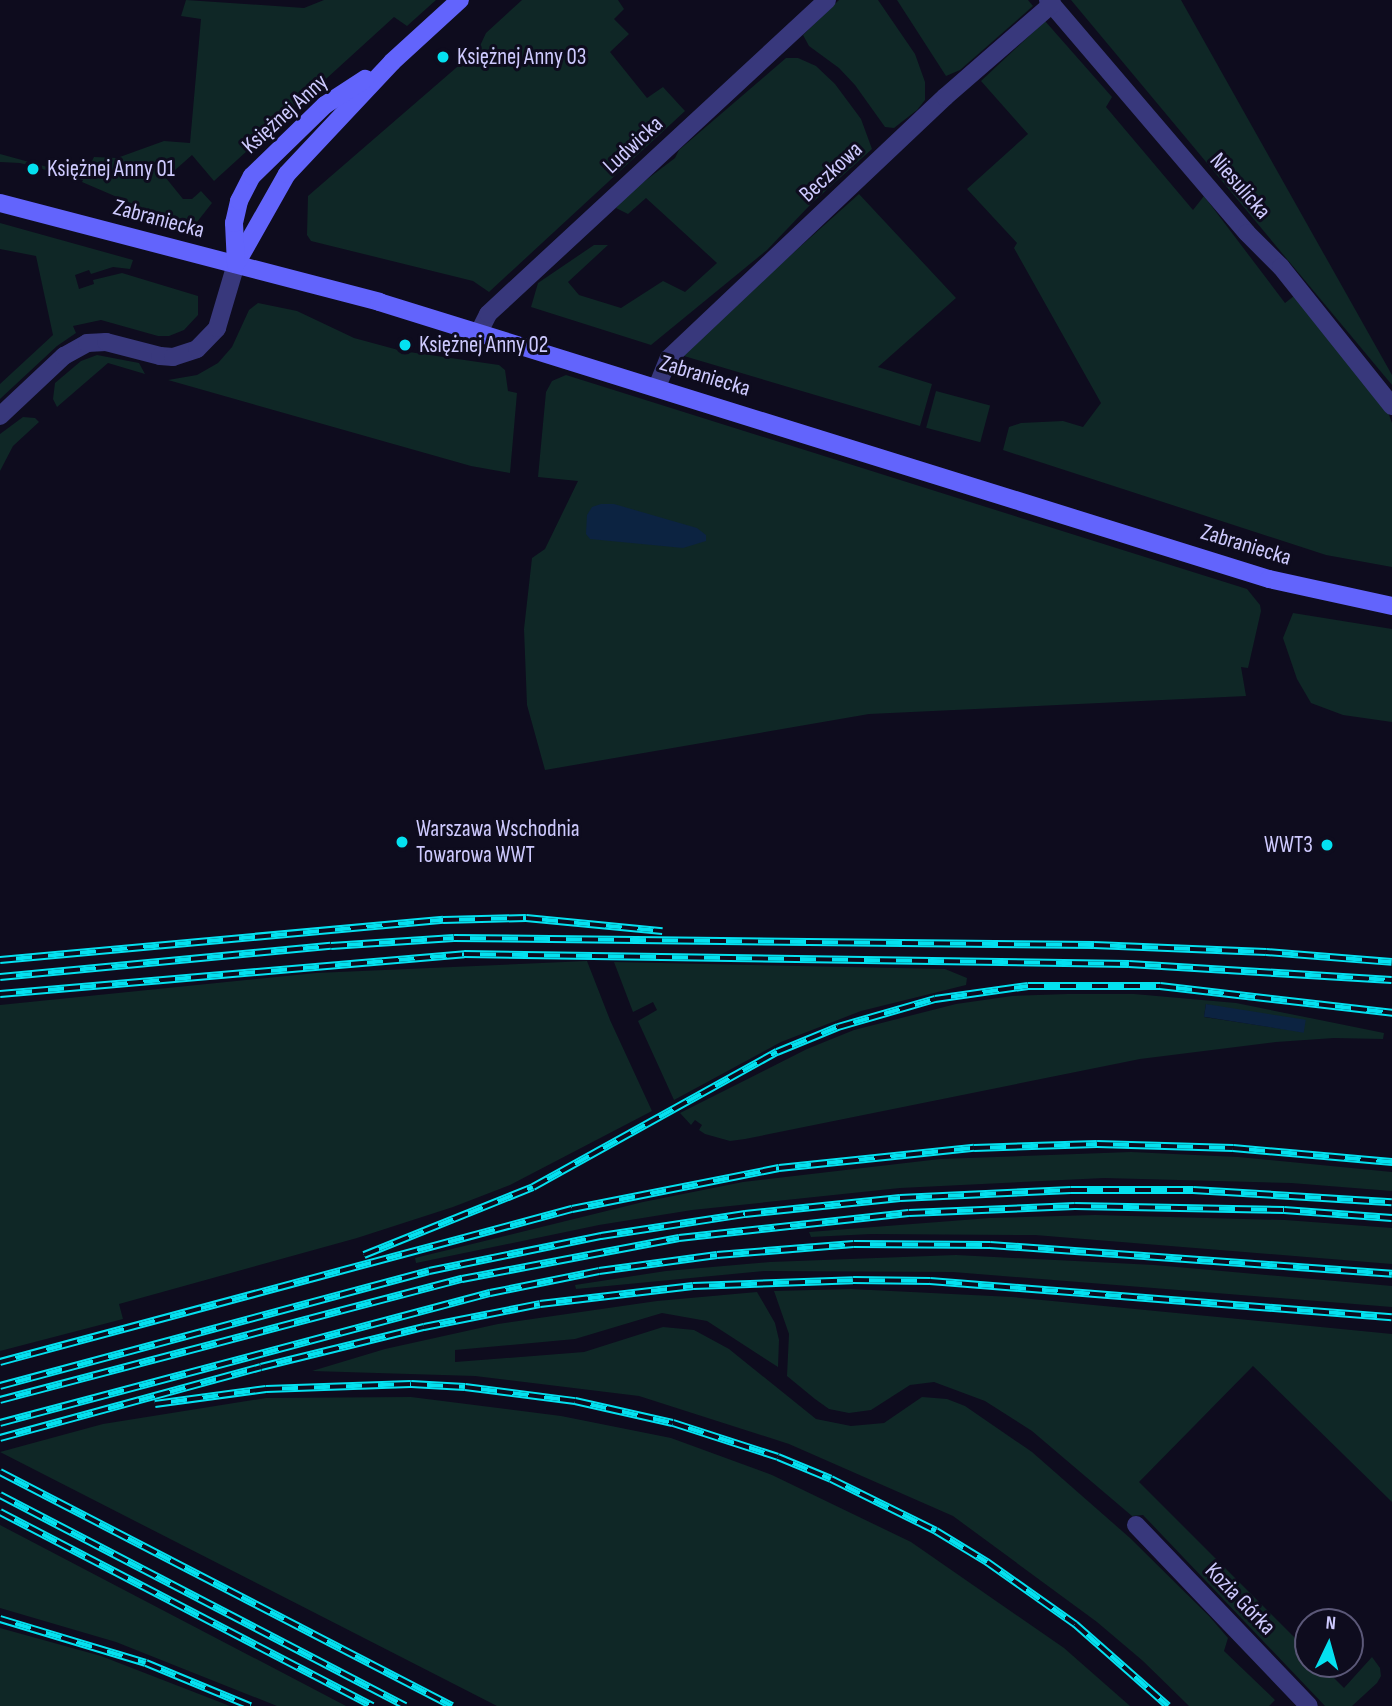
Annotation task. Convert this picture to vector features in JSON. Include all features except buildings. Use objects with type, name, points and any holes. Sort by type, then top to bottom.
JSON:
[{"type":"main road","name":"Księżnej Anny","points":[[236,264],[287,174],[392,62],[460,0]]},
{"type":"main road","name":"Księżnej Anny","points":[[236,264],[233,223],[239,201],[252,176],[326,105],[392,62]]},
{"type":"main road","name":"Zabraniecka","points":[[0,203],[236,264],[480,332],[1269,579],[1392,606]]},
{"type":"street","name":"Ludwicka","points":[[480,332],[488,314],[827,0]]},
{"type":"street","name":"Beczkowa","points":[[657,387],[669,358],[944,97],[1050,2]]},
{"type":"street","name":"Niesulicka","points":[[1050,2],[1247,233],[1281,267],[1392,406]]},
{"type":"street","name":"Księżnej Anny","points":[[0,416],[79,346],[106,342],[173,357],[197,349],[217,328],[236,264]]},
{"type":"street","name":"Kozia Górka","points":[[1136,1525],[1309,1706]]},
{"type":"green space","points":[[186,0],[304,8],[324,0],[436,0],[407,26],[394,17],[214,181],[192,155],[166,178],[183,199],[192,199],[201,191],[212,203],[197,222],[180,224],[82,182],[83,180],[20,163],[0,162],[0,154],[84,177],[94,157],[117,158],[164,141],[190,143],[201,19],[181,16]]},
{"type":"green space","points":[[522,0],[618,0],[624,9],[614,19],[629,34],[610,52],[647,98],[663,87],[685,111],[489,292],[473,281],[311,241],[307,235],[308,196],[479,48],[486,33]]},
{"type":"green space","points":[[839,0],[878,0],[915,54],[925,82],[925,100],[894,128],[885,127],[855,85],[839,68],[809,46],[803,35]]},
{"type":"green space","points":[[897,0],[1028,0],[1033,6],[960,70],[946,76]]},
{"type":"green space","points":[[1071,0],[1181,0],[1392,375],[1392,385]]},
{"type":"green space","points":[[1045,21],[1112,97],[1106,107],[1193,210],[1204,196],[1285,303],[1294,296],[1388,412],[1392,423],[1392,567],[1326,555],[1003,450],[1009,427],[1021,423],[1063,421],[1083,427],[1101,403],[1014,248],[1017,243],[967,189],[1028,134],[981,81]]},
{"type":"green space","points":[[786,58],[798,58],[816,66],[835,84],[861,119],[872,149],[811,204],[767,250],[651,345],[531,307],[538,283],[594,245],[608,245],[568,282],[579,295],[621,308],[663,281],[685,292],[717,263],[646,198],[628,214],[616,208],[629,193],[675,158],[679,150]]},
{"type":"green space","points":[[859,194],[956,298],[878,367],[932,384],[920,426],[684,356],[688,347]]},
{"type":"green space","points":[[0,223],[133,260],[130,269],[113,267],[91,274],[89,270],[75,275],[79,289],[94,284],[93,280],[122,273],[198,296],[198,315],[184,330],[169,336],[158,336],[101,320],[73,326],[76,333],[57,346],[0,399],[0,384],[53,335],[36,256],[0,249]]},
{"type":"green space","points":[[258,303],[297,311],[354,338],[402,351],[499,365],[505,370],[508,391],[517,393],[510,473],[471,466],[168,380],[197,375],[218,363],[232,347],[249,310]]},
{"type":"green space","points":[[97,355],[139,363],[145,374],[108,363],[57,407],[53,399],[55,383],[81,361]]},
{"type":"green space","points":[[566,375],[1247,589],[1260,605],[1261,611],[1248,668],[1241,667],[1246,696],[869,714],[545,770],[527,705],[524,629],[532,558],[545,549],[578,481],[538,477],[546,392],[552,381]]},
{"type":"green space","points":[[936,391],[990,405],[980,442],[926,428]]},
{"type":"green space","points":[[23,417],[35,418],[39,422],[13,446],[0,471],[0,434]]},
{"type":"green space","points":[[1293,613],[1392,629],[1392,722],[1343,715],[1311,703],[1297,679],[1283,638]]},
{"type":"green space","points":[[587,961],[610,1020],[652,1111],[510,1185],[453,1207],[357,1238],[119,1304],[123,1319],[0,1351],[0,1005],[316,973]]},
{"type":"green space","points":[[614,962],[945,969],[967,978],[966,985],[861,1011],[781,1042],[674,1100],[638,1021],[657,1010],[653,1002],[633,1012]]},
{"type":"green space","points":[[1134,994],[1236,1003],[1384,1033],[1383,1039],[1334,1038],[1276,1042],[1140,1059],[730,1141],[705,1134],[699,1130],[702,1125],[695,1120],[691,1125],[680,1113],[807,1049],[854,1030],[956,1004],[1012,996]],"holes":[[[1206,1004],[1304,1032],[1204,1017]]]},
{"type":"green space","points":[[1131,1152],[1238,1157],[1392,1172],[1392,1191],[1291,1183],[1104,1178],[900,1188],[692,1210],[599,1225],[416,1263],[415,1258],[643,1202],[743,1182],[940,1159]]},
{"type":"green space","points":[[1095,1215],[1285,1220],[1392,1228],[1392,1264],[1035,1235],[871,1234],[811,1237],[809,1232],[990,1218]]},
{"type":"green space","points":[[956,1255],[1154,1265],[1392,1286],[1392,1307],[953,1272],[764,1271],[576,1289],[575,1285],[666,1271],[770,1262]]},
{"type":"green space","points":[[851,1289],[1012,1297],[1392,1334],[1392,1502],[1253,1366],[1139,1482],[1294,1637],[1294,1673],[1143,1515],[1132,1516],[1032,1431],[985,1401],[934,1382],[910,1385],[871,1410],[849,1413],[829,1409],[815,1399],[787,1376],[789,1334],[774,1291]]},
{"type":"green space","points":[[757,1292],[775,1323],[779,1340],[778,1367],[707,1321],[662,1313],[575,1339],[455,1350],[455,1362],[584,1352],[663,1327],[694,1330],[729,1349],[816,1419],[851,1426],[884,1423],[922,1397],[947,1399],[965,1406],[1032,1452],[1130,1538],[1209,1616],[1228,1638],[1224,1651],[1275,1700],[1269,1706],[1189,1706],[1143,1661],[1097,1622],[953,1516],[789,1444],[639,1396],[475,1376],[312,1371],[385,1349],[498,1324],[657,1301]]},
{"type":"green space","points":[[411,1397],[561,1416],[671,1438],[772,1475],[911,1542],[1064,1648],[1130,1706],[497,1706],[0,1452],[103,1424],[266,1398]]},
{"type":"green space","points":[[0,1525],[346,1706],[277,1706],[116,1642],[0,1608]]},
{"type":"green space","points":[[0,1628],[101,1656],[230,1706],[0,1706]]},
{"type":"green space","points":[[1372,1657],[1380,1668],[1381,1676],[1377,1683],[1352,1706],[1325,1706],[1298,1678],[1334,1678],[1344,1688],[1353,1678],[1364,1678],[1364,1666]]},
{"type":"water","points":[[614,504],[697,528],[706,535],[706,541],[683,548],[590,539],[586,534],[587,515],[592,507]]},
{"type":"water","points":[[1206,1004],[1306,1020],[1304,1033],[1204,1017]]},
{"type":"railway","points":[[0,960],[443,920],[526,918],[662,931]]},
{"type":"railway","points":[[0,977],[331,946],[454,938],[1094,945],[1266,952],[1392,962]]},
{"type":"railway","points":[[0,994],[464,954],[1129,964],[1392,980]]},
{"type":"railway","points":[[364,1255],[533,1187],[777,1052],[838,1027],[935,999],[1028,986],[1160,986],[1392,1013]]},
{"type":"railway","points":[[0,1362],[572,1209],[779,1168],[974,1148],[1097,1144],[1233,1148],[1392,1162]]},
{"type":"railway","points":[[0,1386],[429,1271],[601,1236],[745,1214],[900,1198],[1071,1190],[1193,1190],[1392,1202]]},
{"type":"railway","points":[[0,1400],[462,1279],[679,1238],[909,1213],[1075,1206],[1284,1210],[1392,1218]]},
{"type":"railway","points":[[0,1423],[490,1293],[599,1271],[717,1255],[854,1244],[990,1245],[1392,1274]]},
{"type":"railway","points":[[0,1438],[261,1367],[424,1327],[540,1304],[693,1286],[853,1280],[930,1281],[1392,1317]]},
{"type":"railway","points":[[155,1404],[266,1389],[411,1384],[465,1387],[575,1401],[673,1423],[778,1457],[831,1479],[936,1531],[987,1562],[1075,1624],[1168,1706]]},
{"type":"railway","points":[[0,1472],[452,1706]]},
{"type":"railway","points":[[0,1495],[405,1706]]},
{"type":"railway","points":[[0,1512],[373,1706]]},
{"type":"railway","points":[[0,1619],[146,1663],[250,1706]]},
{"type":"place","name":"Księżnej Anny 03","points":[[443,57]]},
{"type":"place","name":"Księżnej Anny 01","points":[[33,169]]},
{"type":"place","name":"Księżnej Anny 02","points":[[405,345]]},
{"type":"place","name":"Warszawa Wschodnia Towarowa WWT","points":[[402,842]]},
{"type":"place","name":"WWT3","points":[[1327,845]]}]
